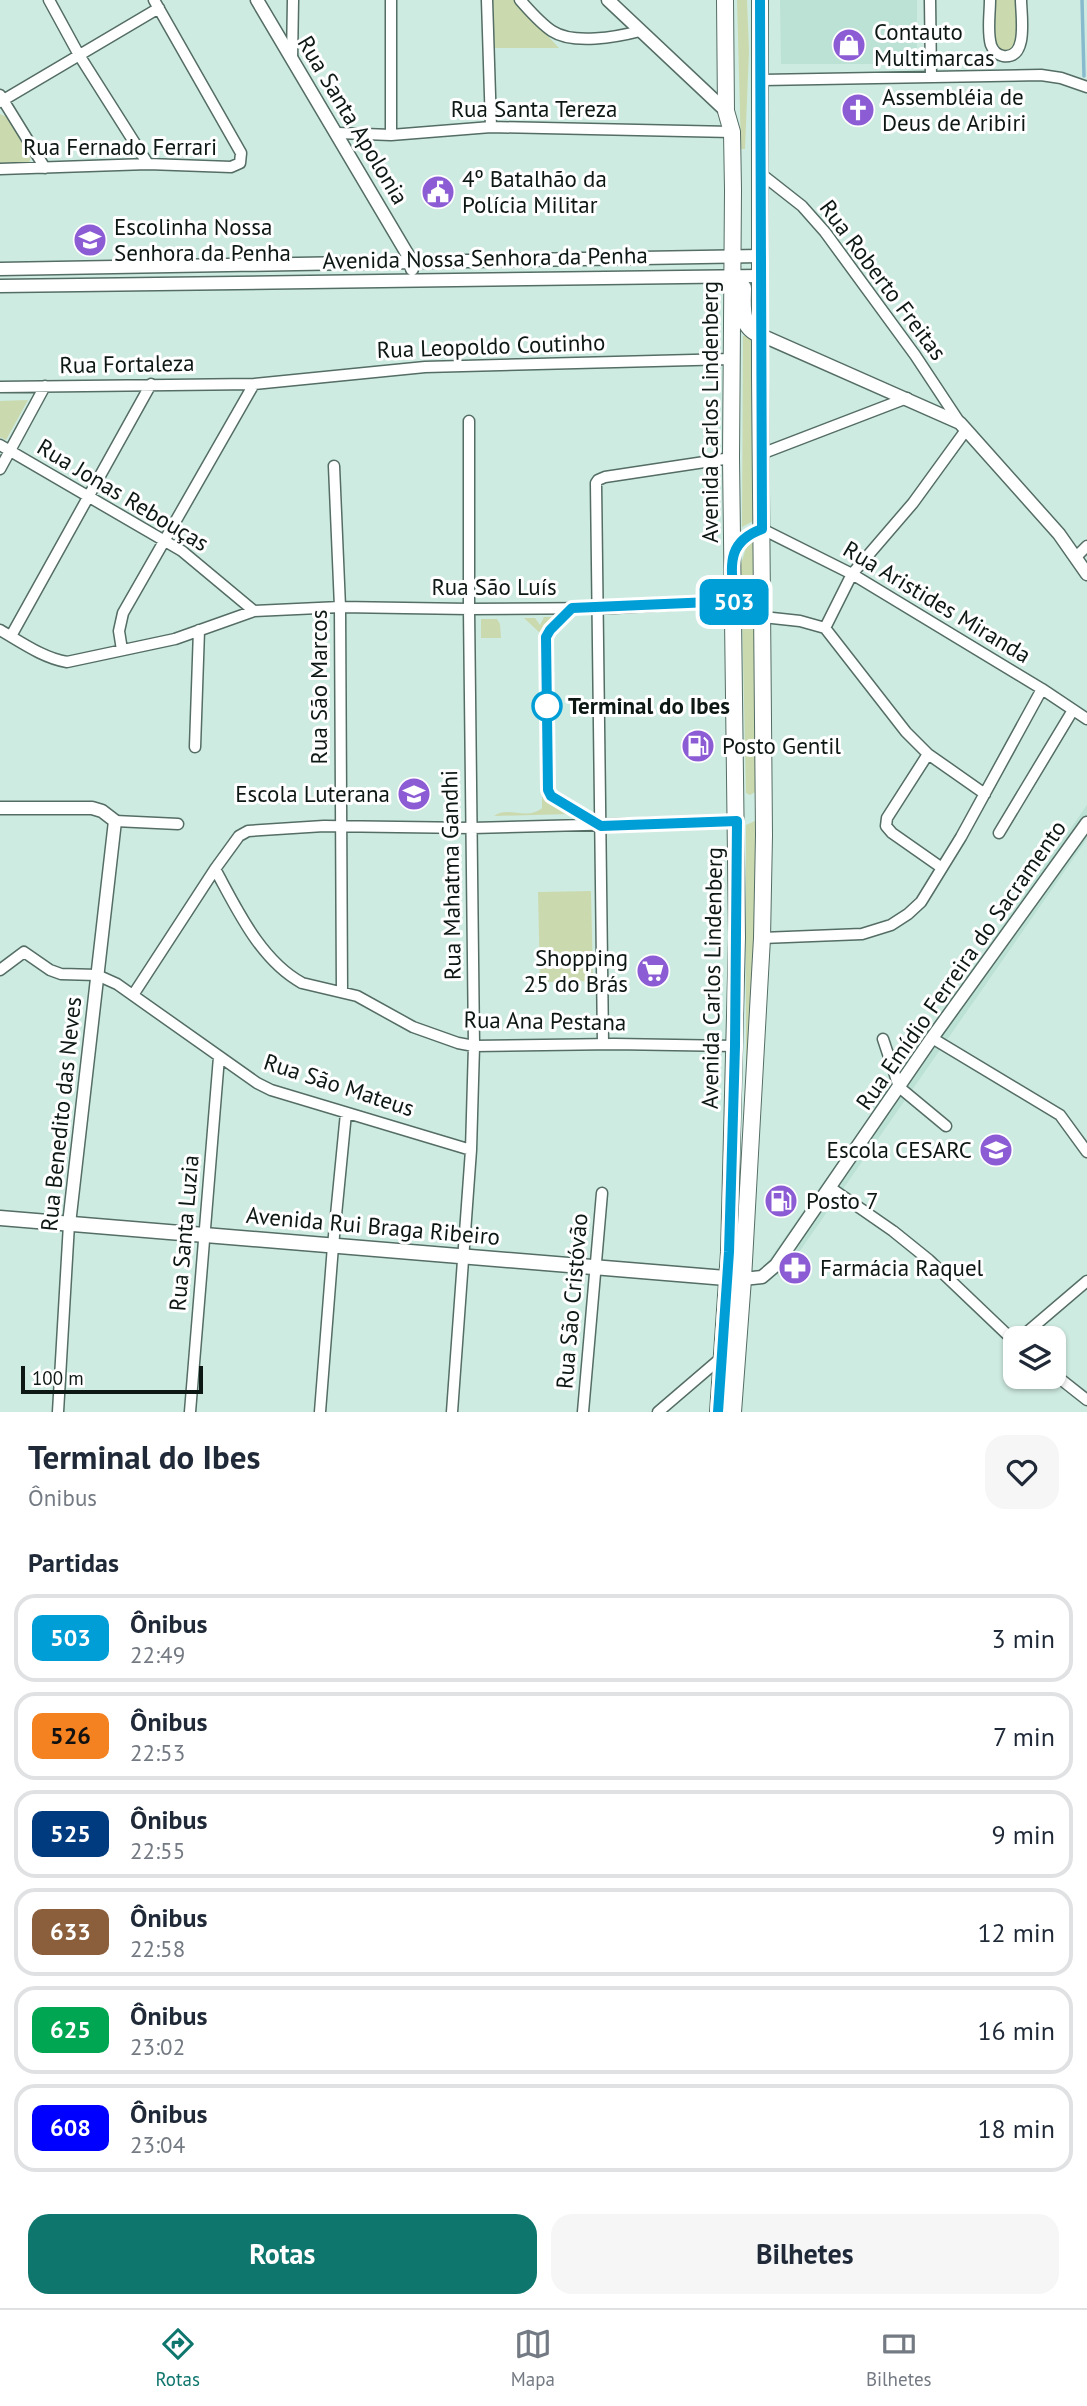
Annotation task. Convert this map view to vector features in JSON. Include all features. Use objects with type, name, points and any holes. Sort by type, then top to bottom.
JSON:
[{"type":"main road","name":"Avenida Carlos Lindenberg","points":[[725,0],[726,111],[732,132],[731,458],[737,821],[733,1412]]},
{"type":"main road","name":"Avenida Carlos Lindenberg","points":[[718,1412],[721,1358],[735,1279],[762,939],[764,794],[760,0]]},
{"type":"main road","points":[[733,276],[743,287],[744,321],[750,330],[761,335]]},
{"type":"main road","points":[[733,554],[745,537],[762,529]]},
{"type":"main road","points":[[737,821],[751,813],[764,794]]},
{"type":"main road","name":"Avenida Rui Braga Ribeiro","points":[[0,1218],[735,1279]]},
{"type":"street","points":[[48,0],[79,55],[148,164]]},
{"type":"street","name":"Rua Santa Apolonia","points":[[257,0],[412,262]]},
{"type":"street","points":[[292,60],[293,0]]},
{"type":"street","points":[[391,0],[391,135]]},
{"type":"street","points":[[487,0],[491,127]]},
{"type":"street","points":[[520,0],[543,24],[564,37],[616,37],[640,31]]},
{"type":"street","points":[[608,0],[726,111]]},
{"type":"street","points":[[930,0],[931,77]]},
{"type":"street","points":[[990,0],[992,47],[997,54],[1006,56],[1016,53],[1021,44],[1021,0]]},
{"type":"street","points":[[45,168],[1,99],[79,55],[156,4]]},
{"type":"street","name":"Rua Fernado Ferrari","points":[[0,169],[148,164],[231,167],[240,163],[241,153],[156,4]]},
{"type":"street","points":[[762,80],[1041,75],[1061,78],[1087,87]]},
{"type":"street","name":"Rua Santa Tereza","points":[[338,133],[391,135],[491,127],[732,132]]},
{"type":"street","name":"Rua Roberto Freitas","points":[[760,173],[802,206],[825,232],[915,355],[963,427]]},
{"type":"street","name":"Avenida Nossa Senhora da Penha","points":[[0,268],[760,256]]},
{"type":"street","points":[[672,258],[673,277]]},
{"type":"street","points":[[606,259],[606,278]]},
{"type":"street","points":[[412,262],[413,280]]},
{"type":"street","points":[[312,264],[312,282]]},
{"type":"street","points":[[217,265],[217,283]]},
{"type":"street","name":"Avenida Nossa Senhora da Penha","points":[[0,286],[761,276]]},
{"type":"street","points":[[761,335],[907,398],[963,427],[1041,513],[1087,574]]},
{"type":"street","name":"Rua Leopoldo Coutinho","points":[[254,384],[425,367],[732,359]]},
{"type":"street","points":[[11,636],[151,384]]},
{"type":"street","points":[[121,650],[119,631],[123,613],[254,384]]},
{"type":"street","name":"Rua Fortaleza","points":[[0,387],[254,384]]},
{"type":"street","points":[[0,469],[5,448],[45,386]]},
{"type":"street","points":[[761,454],[907,398]]},
{"type":"street","name":"Rua Mahatma Gandhi","points":[[452,1412],[471,1150],[474,1046],[469,421]]},
{"type":"street","points":[[825,628],[852,574],[913,503],[963,427]]},
{"type":"street","name":"Rua Jonas Rebouças","points":[[5,448],[87,498],[166,541],[254,611]]},
{"type":"street","points":[[603,1044],[598,480],[731,458]]},
{"type":"street","name":"Rua São Marcos","points":[[334,466],[340,607],[342,992]]},
{"type":"street","name":"Rua Aristides Miranda","points":[[762,529],[852,574],[1087,719]]},
{"type":"street","points":[[1076,557],[1087,546]]},
{"type":"street","name":"Rua São Luís","points":[[0,630],[32,649],[67,662],[175,639],[254,611],[340,607],[469,610],[599,608],[734,601]]},
{"type":"street","points":[[762,617],[800,621],[825,628],[906,732],[928,754],[985,794]]},
{"type":"street","points":[[195,747],[199,630]]},
{"type":"street","points":[[762,939],[877,931],[908,914],[922,902],[1042,689]]},
{"type":"street","points":[[999,833],[1073,709]]},
{"type":"street","points":[[928,754],[887,818],[886,826],[942,868]]},
{"type":"street","points":[[0,808],[92,808],[102,811],[115,821],[177,824]]},
{"type":"street","name":"Rua Benedito das Neves","points":[[58,1412],[69,1224],[115,821]]},
{"type":"street","points":[[133,995],[239,836],[255,829],[342,826],[601,826],[737,821]]},
{"type":"street","name":"Rua Emídio Ferreira do Sacramento","points":[[735,1279],[758,1278],[773,1269],[932,1038],[1087,823]]},
{"type":"street","name":"Rua Ana Pestana","points":[[215,869],[243,921],[283,970],[302,983],[368,1001],[413,1027],[458,1043],[474,1046],[735,1046]]},
{"type":"street","points":[[0,970],[24,952],[50,970],[61,974],[97,975]]},
{"type":"street","name":"Rua São Mateus","points":[[97,975],[117,984],[257,1083],[471,1150]]},
{"type":"street","points":[[932,1038],[1060,1115],[1085,1144]]},
{"type":"street","points":[[883,1039],[900,1087],[946,1126]]},
{"type":"street","name":"Rua Santa Luzia","points":[[190,1412],[219,1057]]},
{"type":"street","points":[[320,1412],[346,1113]]},
{"type":"street","points":[[831,1188],[929,1260],[1003,1327]]},
{"type":"street","name":"Rua São Cristóvão","points":[[583,1412],[602,1194]]},
{"type":"street","points":[[1034,1326],[1087,1281]]},
{"type":"street","points":[[658,1412],[721,1358]]},
{"type":"street","points":[[1066,1383],[1087,1400]]},
{"type":"shaded area","points":[[493,0],[514,0],[559,48],[494,48]]},
{"type":"shaded area","points":[[737,0],[747,0],[749,51],[745,149],[741,149]]},
{"type":"shaded area","name":"Contauto Multimarcas","points":[[780,0],[917,0],[917,61],[913,64],[781,64]]},
{"type":"shaded area","points":[[995,0],[1017,0],[1017,43],[1010,51],[1003,50],[995,40]]},
{"type":"shaded area","points":[[0,114],[7,117],[31,157],[29,163],[0,163]]},
{"type":"shaded area","points":[[743,336],[752,336],[753,521],[742,527]]},
{"type":"shaded area","points":[[28,400],[6,440],[0,437],[0,401]]},
{"type":"shaded area","points":[[754,540],[757,791],[750,795],[746,793],[741,564],[746,548]]},
{"type":"shaded area","points":[[544,617],[555,617],[550,626],[540,633],[524,618],[535,618],[540,625]]},
{"type":"shaded area","points":[[481,619],[497,619],[501,638],[481,638]]},
{"type":"shaded area","points":[[542,796],[570,814],[494,816],[506,812],[536,812],[542,808]]},
{"type":"shaded area","points":[[1087,805],[1087,839],[781,1278],[765,1266]]},
{"type":"shaded area","points":[[757,820],[749,1131],[746,1131],[746,825]]},
{"type":"shaded area","points":[[591,891],[593,981],[540,982],[538,892]]},
{"type":"waterway","points":[[1082,0],[1084,76]]},
{"type":"bus line","name":"503","points":[[718,1412],[729,1252],[735,1046],[737,821],[601,826],[551,796],[548,790],[546,637],[572,608],[734,601],[733,554],[745,537],[762,529],[760,0]]},
{"type":"place","name":"Contauto Multimarcas","points":[[849,45]]},
{"type":"place","name":"Assembléia de Deus de Aribiri","points":[[858,110]]},
{"type":"place","name":"4º Batalhão da Polícia Militar","points":[[438,192]]},
{"type":"place","name":"Escolinha Nossa Senhora da Penha","points":[[90,240]]},
{"type":"place","name":"Terminal do Ibes","points":[[547,706]]},
{"type":"place","name":"Posto Gentil","points":[[698,746]]},
{"type":"place","name":"Escola Luterana","points":[[414,794]]},
{"type":"place","name":"Shopping 25 do Brás","points":[[653,971]]},
{"type":"place","name":"Escola CESARC","points":[[996,1150]]},
{"type":"place","name":"Posto 7","points":[[781,1201]]},
{"type":"place","name":"Farmácia Raquel","points":[[795,1268]]}]
